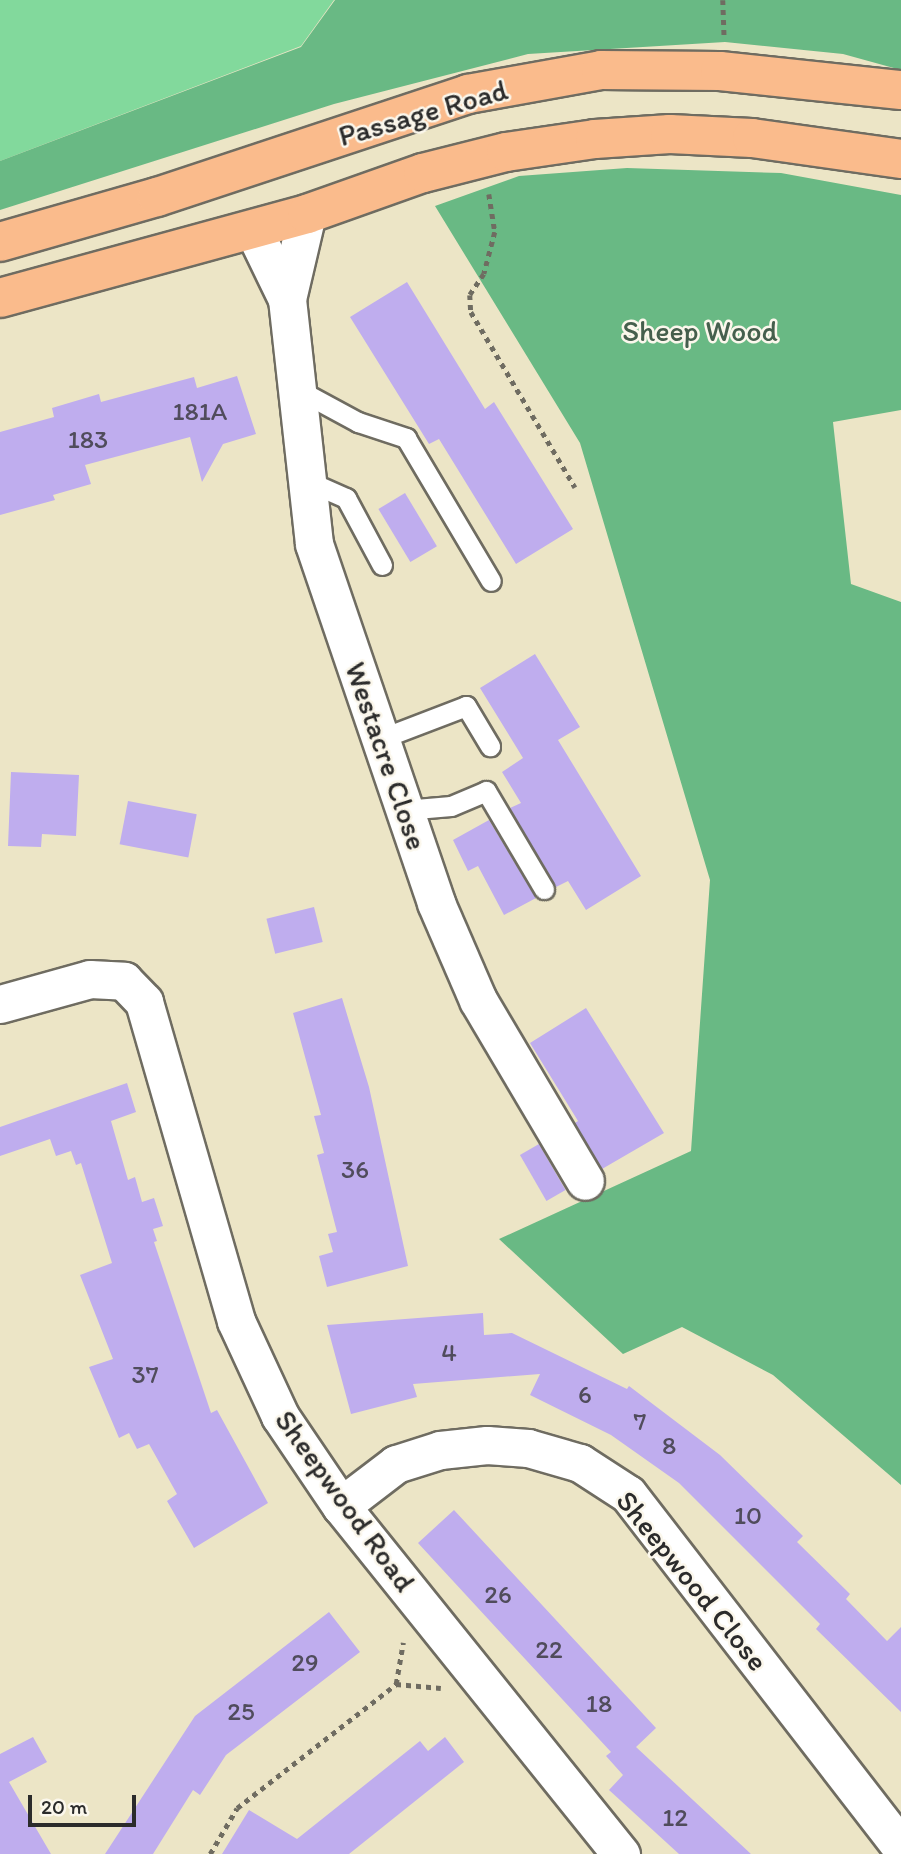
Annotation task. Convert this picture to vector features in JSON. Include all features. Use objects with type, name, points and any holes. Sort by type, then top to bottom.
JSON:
[{"type":"main road","name":"Passage Road","points":[[0,242],[157,197],[468,94],[601,70],[720,71],[901,90]]},
{"type":"main road","name":"Passage Road","points":[[0,298],[307,214],[459,164],[506,152],[595,139],[670,134],[752,138],[901,159]]},
{"type":"street","name":"Westacre Close","points":[[307,214],[287,299],[314,544],[436,903],[478,1000],[585,1181]]},
{"type":"street","name":"Westacre Close","points":[[253,229],[287,299]]},
{"type":"street","name":"Sheepwood Road","points":[[0,1004],[90,979],[124,981],[144,1002],[236,1321],[280,1416],[341,1506],[621,1854]]},
{"type":"street","name":"Sheepwood Close","points":[[341,1506],[396,1464],[440,1450],[487,1445],[528,1448],[580,1463],[628,1493],[901,1847]]},
{"type":"lane","points":[[295,388],[358,422],[406,438],[491,581]]},
{"type":"lane","points":[[305,480],[346,498],[382,565]]},
{"type":"lane","points":[[380,739],[466,706],[490,746]]},
{"type":"lane","points":[[404,810],[451,806],[486,791],[544,889]]},
{"type":"path","points":[[723,0],[726,16]]},
{"type":"path","points":[[489,193],[495,232],[484,274],[470,295],[471,312],[575,487]]},
{"type":"path","points":[[209,1854],[237,1808],[396,1684]]},
{"type":"green space","points":[[0,0],[334,0],[301,46],[0,161]]},
{"type":"green space","points":[[335,0],[901,0],[901,70],[843,54],[725,42],[528,54],[334,104],[0,210],[0,161],[301,47]]},
{"type":"green space","name":"Sheep Wood","points":[[627,168],[781,173],[901,195],[901,410],[833,422],[851,584],[901,602],[901,1485],[773,1375],[682,1327],[623,1354],[499,1239],[691,1151],[710,880],[580,443],[435,206],[519,176]]},
{"type":"building","points":[[407,282],[485,409],[494,402],[573,529],[516,564],[439,439],[429,444],[350,317]]},
{"type":"building","points":[[237,376],[256,434],[223,444],[202,482],[190,437],[85,465],[91,484],[53,495],[55,500],[0,515],[0,432],[54,417],[52,408],[99,394],[101,402],[194,377],[197,388]]},
{"type":"building","points":[[405,493],[437,546],[410,562],[378,509]]},
{"type":"building","points":[[535,654],[580,727],[558,740],[641,876],[586,910],[568,881],[556,887],[510,808],[521,803],[502,772],[523,758],[480,688]]},
{"type":"building","points":[[11,772],[79,775],[76,836],[42,834],[41,847],[8,846]]},
{"type":"building","points":[[128,801],[197,814],[188,858],[120,844]]},
{"type":"building","points":[[489,820],[536,898],[504,915],[478,866],[468,871],[453,840]]},
{"type":"building","points":[[314,907],[323,942],[275,954],[266,919]]},
{"type":"building","points":[[342,998],[369,1087],[408,1266],[327,1287],[319,1256],[333,1252],[328,1234],[337,1232],[317,1155],[324,1153],[314,1116],[321,1115],[293,1013]]},
{"type":"building","points":[[586,1008],[664,1133],[602,1169],[575,1123],[578,1121],[530,1043]]},
{"type":"building","points":[[127,1083],[136,1112],[111,1121],[128,1180],[135,1177],[142,1202],[154,1198],[163,1226],[153,1229],[157,1241],[154,1242],[211,1413],[217,1410],[268,1503],[194,1548],[167,1501],[177,1494],[149,1444],[137,1449],[129,1433],[119,1438],[89,1367],[113,1359],[80,1275],[112,1263],[81,1163],[76,1165],[71,1151],[56,1156],[50,1139],[0,1156],[0,1127]]},
{"type":"building","points":[[539,1144],[566,1190],[546,1201],[520,1155]]},
{"type":"building","points":[[483,1313],[484,1335],[512,1333],[627,1389],[629,1386],[720,1455],[803,1536],[797,1542],[850,1594],[846,1599],[887,1641],[901,1627],[901,1712],[816,1629],[820,1624],[679,1483],[611,1435],[530,1395],[540,1374],[413,1384],[417,1397],[351,1414],[327,1325]]},
{"type":"building","points":[[454,1510],[656,1728],[636,1747],[751,1854],[679,1854],[609,1790],[623,1775],[606,1756],[611,1752],[418,1543]]},
{"type":"building","points":[[329,1612],[360,1652],[226,1755],[200,1795],[193,1790],[153,1854],[105,1854],[195,1716]]},
{"type":"building","points":[[33,1737],[47,1762],[9,1782],[51,1854],[0,1854],[0,1754]]},
{"type":"building","points":[[445,1737],[464,1762],[349,1854],[222,1854],[249,1810],[297,1839],[420,1741],[428,1751]]}]
